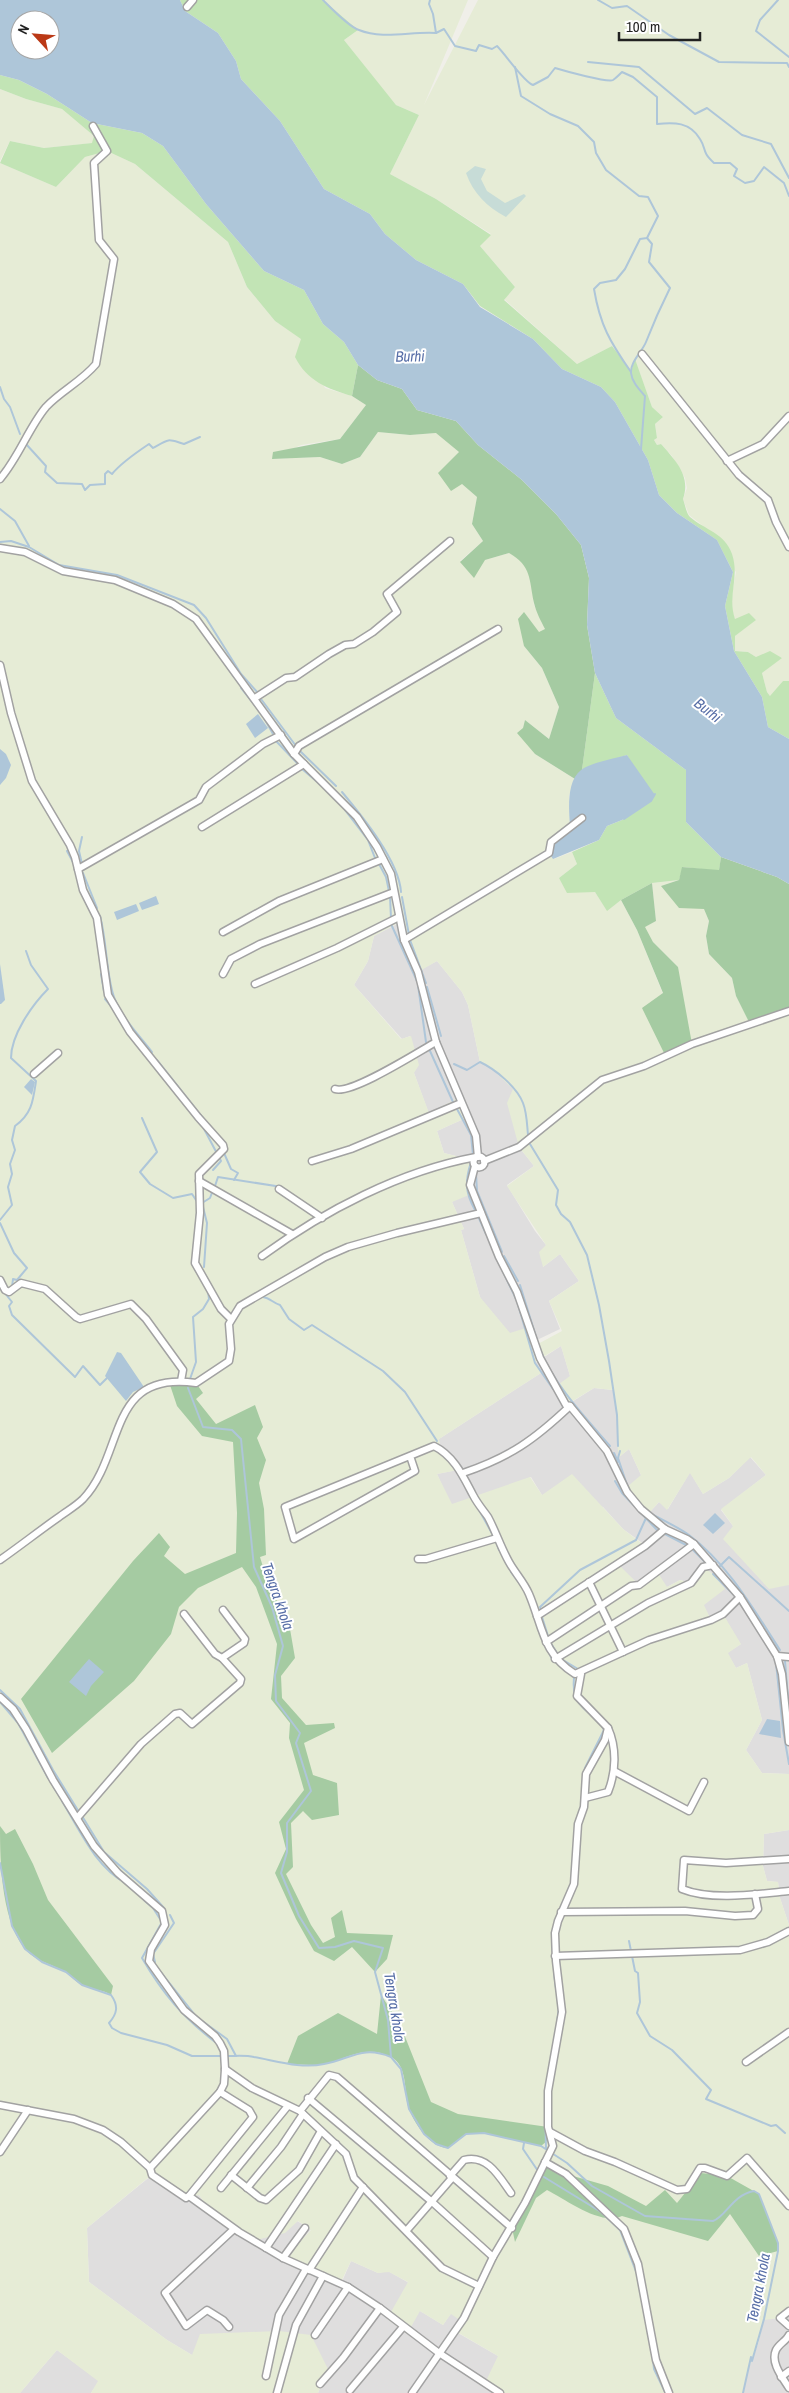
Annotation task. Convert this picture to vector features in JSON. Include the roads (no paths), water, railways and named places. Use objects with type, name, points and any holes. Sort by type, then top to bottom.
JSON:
[{"type":"street","points":[[187,6],[193,0]]},
{"type":"street","points":[[0,478],[12,465],[46,408],[87,375],[96,364],[114,259],[99,240],[94,164],[107,151],[93,126]]},
{"type":"street","points":[[642,354],[739,476],[768,500],[776,522],[789,547]]},
{"type":"street","points":[[727,461],[763,444],[789,416]]},
{"type":"street","points":[[255,698],[286,678],[294,677],[337,650],[354,644],[398,612],[387,594],[450,541]]},
{"type":"street","points":[[0,548],[25,552],[63,571],[115,580],[173,604],[196,618],[204,626],[230,667],[255,698],[294,754],[357,817],[390,874],[404,940],[418,972],[436,1042],[460,1103],[476,1136],[481,1168],[474,1166],[470,1185],[499,1257],[517,1292],[540,1358],[566,1405],[570,1406],[607,1451],[627,1492],[641,1509],[665,1529],[694,1544],[740,1597],[777,1656],[782,1674],[789,1742]]},
{"type":"street","points":[[294,754],[299,746],[498,629]]},
{"type":"street","points":[[0,665],[10,713],[32,780],[70,845],[83,890],[97,918],[103,951],[106,986],[110,1000],[135,1038],[198,1117],[223,1145],[224,1149],[220,1154],[201,1170],[199,1181],[200,1213],[195,1264],[221,1309],[231,1319]]},
{"type":"street","points":[[78,869],[199,800],[206,787],[263,744],[281,735]]},
{"type":"street","points":[[202,827],[304,764]]},
{"type":"street","points":[[404,940],[549,853],[550,842],[582,818]]},
{"type":"street","points":[[223,932],[279,901],[383,859]]},
{"type":"street","points":[[222,974],[231,959],[260,944],[394,892]]},
{"type":"street","points":[[255,984],[337,948],[400,917]]},
{"type":"street","points":[[262,1256],[292,1234],[407,1178],[519,1147],[602,1080],[651,1063],[692,1044],[789,1011]]},
{"type":"street","points":[[335,1089],[340,1091],[361,1084],[436,1042]]},
{"type":"street","points":[[34,1074],[58,1053]]},
{"type":"street","points":[[312,1161],[351,1149],[460,1103]]},
{"type":"street","points":[[199,1181],[292,1234]]},
{"type":"street","points":[[279,1189],[322,1218]]},
{"type":"street","points":[[0,1560],[82,1500],[97,1481],[115,1434],[137,1396],[153,1384],[181,1381],[196,1383],[229,1361],[231,1349],[229,1324],[240,1306],[325,1257],[382,1237],[481,1213]]},
{"type":"street","points":[[0,1280],[5,1290],[9,1292],[21,1283],[42,1287],[80,1319],[131,1304],[146,1319],[183,1370],[181,1381]]},
{"type":"street","points":[[463,1473],[503,1458],[517,1450],[535,1438],[570,1406]]},
{"type":"street","points":[[410,1456],[415,1471],[294,1539],[286,1507],[434,1446],[445,1451],[458,1470],[463,1473],[510,1565],[528,1592],[546,1642],[555,1658],[575,1674],[581,1674],[665,1634],[711,1620],[723,1614],[740,1597]]},
{"type":"street","points":[[537,1616],[645,1546],[665,1529]]},
{"type":"street","points":[[418,1559],[426,1559],[497,1538]]},
{"type":"street","points":[[546,1642],[631,1586],[639,1585],[694,1544]]},
{"type":"street","points":[[555,1658],[648,1603],[691,1583],[703,1567],[713,1565]]},
{"type":"street","points":[[589,1582],[624,1652]]},
{"type":"street","points":[[222,1658],[245,1641],[223,1610]]},
{"type":"street","points":[[78,1817],[140,1744],[174,1714],[180,1713],[192,1724],[240,1683],[241,1679],[222,1658],[215,1654],[184,1614]]},
{"type":"street","points":[[777,1656],[789,1657]]},
{"type":"street","points":[[581,1674],[577,1696],[608,1728],[614,1748],[614,1771],[608,1792],[585,1798]]},
{"type":"street","points":[[0,1697],[13,1710],[26,1729],[53,1780],[78,1817],[94,1846],[108,1862],[162,1911],[166,1925],[151,1949],[149,1960],[184,2010],[215,2036],[224,2051],[224,2084],[220,2092],[150,2168]]},
{"type":"street","points":[[415,2392],[439,2353],[464,2318],[493,2257],[512,2228],[552,2146],[548,2127],[548,2091],[562,2012],[555,1956],[555,1934],[561,1912],[574,1884],[577,1862],[578,1824],[585,1798],[586,1774],[605,1740],[608,1728]]},
{"type":"street","points":[[614,1771],[689,1811],[704,1782]]},
{"type":"street","points":[[789,1859],[740,1863],[684,1860],[682,1889],[710,1894],[755,1894],[789,1891]]},
{"type":"street","points":[[561,1912],[685,1911],[736,1916],[753,1915],[758,1909],[755,1894]]},
{"type":"street","points":[[555,1956],[740,1950],[768,1942],[789,1931]]},
{"type":"street","points":[[746,2062],[789,2032]]},
{"type":"street","points":[[225,2066],[252,2088],[301,2112],[349,2158],[352,2174],[363,2188],[407,2230],[442,2268],[479,2286]]},
{"type":"street","points":[[247,2188],[281,2146],[308,2098],[329,2075],[337,2077],[512,2228]]},
{"type":"street","points":[[0,2106],[74,2119],[103,2130],[121,2142],[150,2168],[152,2175],[186,2198],[253,2117],[249,2110],[220,2092]]},
{"type":"street","points":[[308,2098],[431,2201],[493,2257]]},
{"type":"street","points":[[221,2188],[287,2106]]},
{"type":"street","points":[[0,2152],[28,2110]]},
{"type":"street","points":[[232,2175],[263,2200],[269,2197],[298,2170],[322,2131]]},
{"type":"street","points":[[550,2132],[585,2151],[616,2162],[677,2190],[687,2189],[700,2168],[727,2176],[747,2158],[789,2206]]},
{"type":"street","points":[[266,2248],[336,2144]]},
{"type":"street","points":[[407,2230],[464,2160],[477,2159],[484,2161],[497,2173],[511,2193]]},
{"type":"street","points":[[545,2162],[566,2174],[624,2229],[638,2264],[656,2360],[669,2393]]},
{"type":"street","points":[[266,2376],[279,2315],[307,2269],[363,2188]]},
{"type":"street","points":[[189,2196],[234,2229],[283,2258],[348,2287],[380,2308],[439,2353],[500,2393]]},
{"type":"street","points":[[283,2258],[305,2228]]},
{"type":"street","points":[[229,2327],[223,2320],[207,2310],[186,2326],[165,2293],[234,2229]]},
{"type":"street","points":[[278,2393],[296,2325],[324,2276]]},
{"type":"street","points":[[315,2335],[348,2287]]},
{"type":"street","points":[[320,2384],[343,2358],[380,2308]]},
{"type":"street","points":[[789,2311],[780,2318],[789,2326]]},
{"type":"street","points":[[350,2390],[403,2327]]},
{"type":"street","points":[[789,2335],[776,2350],[775,2360],[789,2388]]},
{"type":"street","points":[[782,2377],[789,2371]]},
{"type":"water","name":"Burhi","points":[[0,0],[180,0],[185,11],[218,33],[236,61],[241,79],[280,121],[324,189],[370,214],[385,234],[416,260],[463,284],[480,307],[533,339],[562,369],[601,387],[615,402],[648,460],[659,495],[677,513],[717,540],[733,572],[725,606],[734,651],[762,697],[768,727],[789,739],[789,884],[777,877],[721,857],[686,822],[686,770],[616,718],[595,673],[587,625],[589,578],[581,545],[556,514],[522,480],[478,445],[456,421],[417,410],[402,389],[377,380],[358,365],[344,342],[323,324],[304,290],[264,271],[206,204],[163,146],[142,133],[92,123],[47,94],[19,80],[0,75]]},
{"type":"water","points":[[258,714],[268,728],[255,738],[246,724]]},
{"type":"water","points":[[0,749],[6,754],[11,765],[6,778],[0,785]]},
{"type":"water","points":[[627,755],[655,795],[651,801],[622,820],[607,826],[599,840],[553,859],[549,853],[551,842],[570,827],[570,797],[576,775],[590,765]]},
{"type":"water","points":[[156,896],[159,904],[142,910],[139,903]]},
{"type":"water","points":[[136,904],[139,911],[117,920],[114,912]]},
{"type":"water","points":[[0,964],[5,1000],[1,1004],[0,1004]]},
{"type":"water","points":[[31,1079],[35,1082],[32,1095],[24,1087]]},
{"type":"water","points":[[117,1352],[121,1353],[144,1387],[133,1392],[126,1401],[105,1376]]},
{"type":"water","points":[[715,1513],[725,1523],[713,1534],[703,1525]]},
{"type":"water","points":[[89,1659],[104,1672],[91,1686],[86,1696],[69,1682]]},
{"type":"water","points":[[767,1719],[780,1721],[781,1738],[759,1734]]},
{"type":"waterway","points":[[323,0],[350,25],[368,33],[388,35],[436,33]]},
{"type":"waterway","points":[[430,0],[429,4],[433,14],[436,33],[444,29],[455,46],[476,51],[479,45],[492,49],[497,46],[520,74],[533,85],[548,77],[555,68],[603,80],[613,80],[622,72],[633,77],[657,97],[657,124],[675,123],[691,129],[700,139],[710,159],[714,163],[730,163],[737,169],[734,176],[745,183],[754,181],[764,167],[784,183],[789,196]]},
{"type":"waterway","points":[[598,0],[612,8],[627,6],[669,35],[719,62],[787,63],[789,67]]},
{"type":"waterway","points":[[778,0],[760,20],[756,31],[789,57]]},
{"type":"waterway","points":[[588,62],[639,67],[695,114],[707,108],[742,135],[771,144],[789,178]]},
{"type":"waterway","points":[[515,67],[521,96],[550,114],[578,126],[594,142],[596,153],[606,170],[639,196],[648,197],[658,216],[647,238],[640,239],[625,269],[616,280],[600,283],[594,289],[599,313],[607,333],[631,372]]},
{"type":"waterway","points":[[641,449],[645,396],[636,385],[631,369],[646,342],[670,288],[649,262],[652,244],[647,238]]},
{"type":"waterway","points":[[0,387],[20,434]]},
{"type":"waterway","points":[[26,444],[46,466],[45,472],[57,483],[82,484],[85,490],[90,485],[105,484],[105,474],[108,471],[112,474],[124,462],[149,444],[153,448],[169,440],[184,444],[200,437]]},
{"type":"waterway","points":[[0,509],[15,521],[29,546]]},
{"type":"waterway","points":[[0,542],[11,541],[29,547],[59,565],[117,575],[194,605],[206,618],[241,674],[258,693]]},
{"type":"waterway","points":[[228,668],[234,677]]},
{"type":"waterway","points":[[241,688],[257,708]]},
{"type":"waterway","points":[[261,699],[296,746]]},
{"type":"waterway","points":[[264,718],[273,734]]},
{"type":"waterway","points":[[276,741],[298,764]]},
{"type":"waterway","points":[[299,750],[336,786]]},
{"type":"waterway","points":[[302,769],[321,785]]},
{"type":"waterway","points":[[342,792],[369,826],[387,853],[399,880],[401,892]]},
{"type":"waterway","points":[[624,819],[651,801],[655,794]]},
{"type":"waterway","points":[[345,810],[368,840],[375,858]]},
{"type":"waterway","points":[[82,837],[79,851],[82,864]]},
{"type":"waterway","points":[[70,850],[67,851],[74,864]]},
{"type":"waterway","points":[[378,862],[386,877],[389,891]]},
{"type":"waterway","points":[[83,873],[97,908]]},
{"type":"waterway","points":[[390,896],[391,918]]},
{"type":"waterway","points":[[402,897],[409,935]]},
{"type":"waterway","points":[[100,916],[109,979],[114,997],[126,1019],[152,1052]]},
{"type":"waterway","points":[[391,924],[417,981]]},
{"type":"waterway","points":[[410,940],[426,983]]},
{"type":"waterway","points":[[0,1220],[12,1205],[8,1187],[12,1174],[10,1164],[15,1150],[12,1140],[15,1126],[28,1112],[33,1101],[36,1081],[11,1058],[12,1049],[18,1030],[35,1003],[48,989],[31,965],[26,951]]},
{"type":"waterway","points":[[101,974],[104,991]]},
{"type":"waterway","points":[[418,985],[426,1042]]},
{"type":"waterway","points":[[427,987],[441,1036]]},
{"type":"waterway","points":[[105,999],[112,1007]]},
{"type":"waterway","points":[[430,1051],[453,1102]]},
{"type":"waterway","points":[[157,1060],[207,1123]]},
{"type":"waterway","points":[[454,1064],[467,1070],[480,1062],[505,1079],[516,1091],[523,1103],[528,1135]]},
{"type":"waterway","points":[[457,1109],[471,1135],[473,1155]]},
{"type":"waterway","points":[[142,1118],[157,1152],[140,1172],[150,1184],[173,1198],[192,1194],[198,1203],[193,1253]]},
{"type":"waterway","points":[[203,1127],[221,1161],[213,1170]]},
{"type":"waterway","points":[[530,1144],[558,1190],[556,1205],[561,1214],[570,1222],[587,1255],[599,1305],[609,1361],[617,1415],[618,1446]]},
{"type":"waterway","points":[[224,1153],[231,1169],[238,1173],[234,1180]]},
{"type":"waterway","points":[[471,1162],[467,1186],[469,1198],[475,1210]]},
{"type":"waterway","points":[[476,1174],[477,1191],[502,1252]]},
{"type":"waterway","points":[[215,1186],[218,1177],[282,1187]]},
{"type":"waterway","points":[[204,1267],[207,1223],[202,1203],[210,1198],[213,1190]]},
{"type":"waterway","points":[[478,1216],[486,1234]]},
{"type":"waterway","points":[[0,1223],[14,1253],[27,1268],[17,1280],[13,1279],[12,1287]]},
{"type":"waterway","points":[[504,1256],[518,1281]]},
{"type":"waterway","points":[[497,1259],[517,1301],[535,1363],[553,1389]]},
{"type":"waterway","points":[[520,1285],[537,1340]]},
{"type":"waterway","name":"Tengra khola","points":[[190,1379],[196,1362],[193,1317],[203,1309],[209,1299],[208,1291]]},
{"type":"waterway","points":[[4,1292],[12,1302],[9,1306],[12,1315],[75,1377],[83,1366],[100,1385],[107,1378]]},
{"type":"waterway","points":[[263,1297],[280,1305],[289,1319],[304,1330],[312,1325],[383,1371],[405,1392],[437,1441]]},
{"type":"waterway","points":[[539,1347],[561,1387],[610,1446]]},
{"type":"waterway","name":"Tengra khola","points":[[188,1388],[203,1427],[232,1430],[241,1439],[254,1567],[272,1607],[283,1646],[275,1675],[276,1701],[300,1733],[296,1743],[311,1791],[287,1823],[287,1852],[281,1873],[299,1916],[319,1948],[335,1947],[354,1941],[383,1948],[375,1972],[388,2020],[391,2057],[401,2069],[409,2109],[424,2134],[436,2144],[448,2148],[466,2134],[484,2133],[541,2146],[567,2163],[592,2186],[645,2216],[713,2221],[718,2219],[735,2201],[746,2193],[754,2191],[759,2194],[778,2243],[778,2251],[764,2319],[752,2361],[751,2357],[743,2393]]},
{"type":"waterway","points":[[620,1451],[618,1458],[627,1485]]},
{"type":"waterway","points":[[614,1453],[618,1462]]},
{"type":"waterway","points":[[457,1472],[474,1502]]},
{"type":"waterway","points":[[615,1481],[622,1493],[658,1531]]},
{"type":"waterway","points":[[478,1508],[494,1537]]},
{"type":"waterway","points":[[652,1514],[689,1535],[716,1560],[739,1588],[780,1650]]},
{"type":"waterway","points":[[541,1610],[540,1607],[580,1570],[636,1540],[646,1518]]},
{"type":"waterway","points":[[665,1534],[688,1546]]},
{"type":"waterway","points":[[496,1541],[499,1550]]},
{"type":"waterway","points":[[692,1549],[707,1564]]},
{"type":"waterway","points":[[720,1566],[729,1557],[789,1611]]},
{"type":"waterway","points":[[511,1572],[520,1584]]},
{"type":"waterway","points":[[713,1574],[735,1596]]},
{"type":"waterway","points":[[542,1617],[548,1636]]},
{"type":"waterway","points":[[538,1628],[552,1659],[574,1677],[575,1696],[580,1705],[594,1717]]},
{"type":"waterway","points":[[550,1642],[557,1653]]},
{"type":"waterway","points":[[563,1660],[578,1669]]},
{"type":"waterway","points":[[785,1661],[789,1711]]},
{"type":"waterway","points":[[776,1663],[783,1730],[789,1764]]},
{"type":"waterway","points":[[0,1690],[20,1709],[53,1770],[79,1812]]},
{"type":"waterway","points":[[0,1702],[18,1723],[48,1778]]},
{"type":"waterway","points":[[582,1788],[585,1768],[604,1730],[601,1724]]},
{"type":"waterway","points":[[53,1786],[60,1797]]},
{"type":"waterway","points":[[62,1801],[97,1858],[115,1876],[126,1883]]},
{"type":"waterway","points":[[82,1816],[104,1852],[147,1889],[164,1908]]},
{"type":"waterway","points":[[0,1863],[12,1926],[25,1949],[42,1962],[66,1972],[82,1985],[111,1995],[116,2006],[114,2016],[109,2023],[112,2028],[121,2033],[167,2045],[192,2056],[222,2056]]},
{"type":"waterway","points":[[556,1919],[571,1884]]},
{"type":"waterway","points":[[144,1900],[153,1908],[162,1922],[142,1958],[174,2004],[215,2042]]},
{"type":"waterway","points":[[155,1962],[153,1954],[174,1923],[170,1915]]},
{"type":"waterway","points":[[629,1941],[635,1971],[638,1973],[640,2002],[637,2013],[650,2036],[672,2050],[711,2090],[706,2099],[771,2126],[776,2125],[785,2133]]},
{"type":"waterway","points":[[159,1970],[195,2015]]},
{"type":"waterway","points":[[554,1973],[556,1988]]},
{"type":"waterway","points":[[557,2023],[559,2008]]},
{"type":"waterway","points":[[198,2018],[227,2039],[236,2056]]},
{"type":"waterway","points":[[227,2056],[251,2056],[307,2066],[324,2064],[357,2054],[372,2052],[391,2057]]},
{"type":"waterway","points":[[545,2106],[546,2149]]},
{"type":"waterway","points":[[524,2143],[523,2149],[538,2171]]},
{"type":"waterway","points":[[544,2177],[601,2212],[620,2230],[637,2274]]},
{"type":"waterway","points":[[653,2359],[654,2369],[665,2392]]}]
